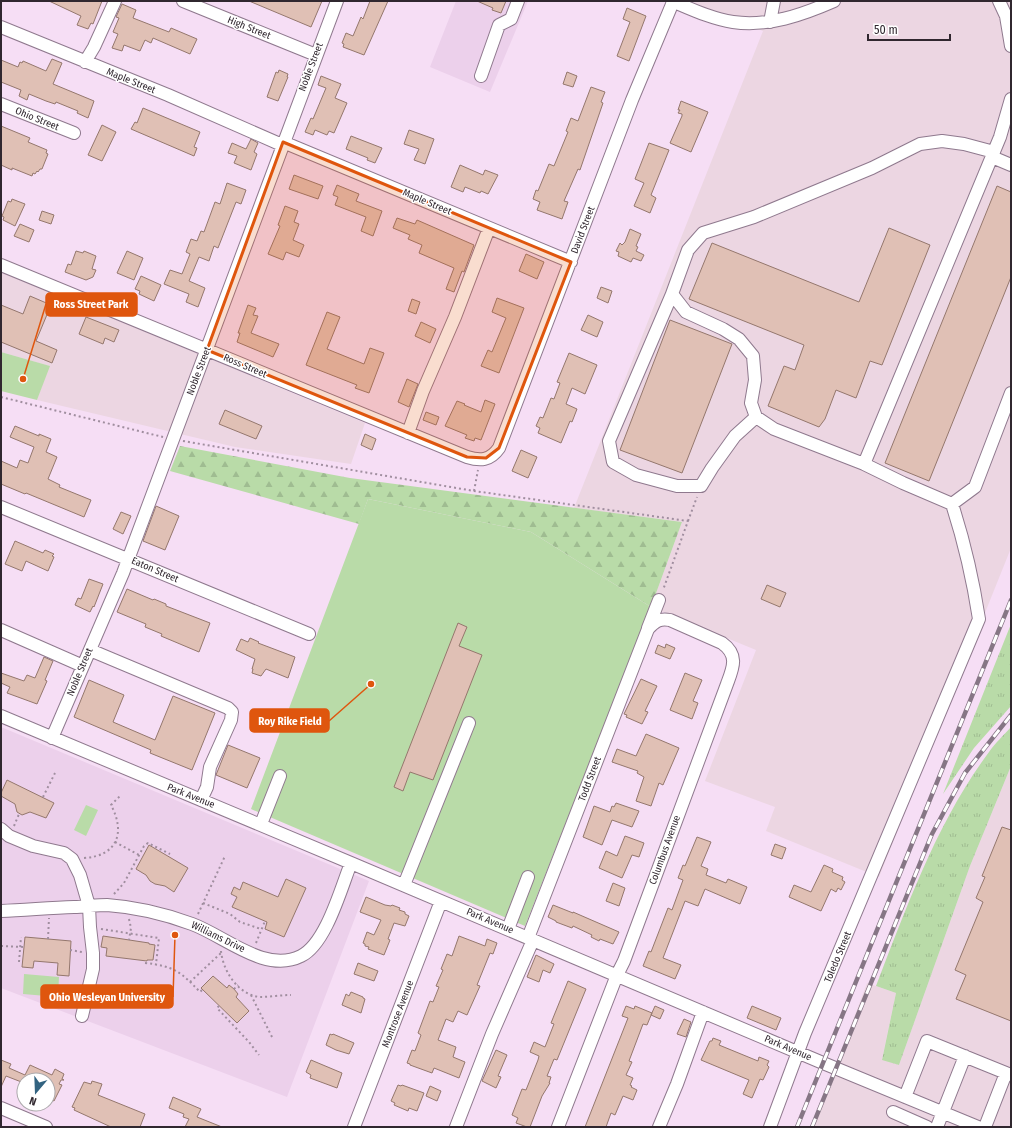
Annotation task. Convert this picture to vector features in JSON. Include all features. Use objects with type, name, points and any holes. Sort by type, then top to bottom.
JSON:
[{"type":"street","points":[[85,62],[94,47],[114,1]]},
{"type":"street","name":"High Street","points":[[183,1],[316,56]]},
{"type":"street","name":"Noble Street","points":[[52,738],[128,559],[337,1]]},
{"type":"street","points":[[481,76],[499,25],[511,19],[518,1]]},
{"type":"street","points":[[672,1],[704,14],[732,22],[746,23],[770,22],[806,12],[834,1]]},
{"type":"street","name":"David Street","points":[[485,459],[496,452],[499,448],[632,100],[672,1]]},
{"type":"street","points":[[770,22],[774,1]]},
{"type":"street","points":[[999,1],[1006,16],[1011,46]]},
{"type":"street","name":"Maple Street","points":[[1,27],[571,262]]},
{"type":"street","points":[[864,464],[993,154],[1005,140],[1011,99]]},
{"type":"street","name":"Ohio Street","points":[[1,104],[74,133]]},
{"type":"street","points":[[756,417],[735,436],[701,486],[677,486],[636,475],[613,462],[609,441],[672,294],[688,250],[703,234],[754,217],[872,168],[920,144],[942,141],[964,144],[993,154],[1011,165]]},
{"type":"street","points":[[408,433],[423,391],[455,317],[489,228]]},
{"type":"street","name":"Ross Street","points":[[1,265],[467,457],[485,459]]},
{"type":"street","points":[[672,294],[686,312],[739,339],[753,356],[756,380],[751,403],[756,417],[774,429],[864,464],[952,504],[974,487],[1011,393]]},
{"type":"street","name":"Toledo Street","points":[[770,1127],[798,1052],[979,619],[961,531],[952,504]]},
{"type":"street","name":"Eaton Street","points":[[1,507],[309,634]]},
{"type":"street","name":"Todd Street","points":[[456,1127],[531,939],[651,626],[659,600]]},
{"type":"street","name":"Columbus Avenue","points":[[558,1127],[617,975],[624,961],[733,666],[732,653],[728,647],[722,643],[670,620],[663,619],[651,626]]},
{"type":"street","points":[[1,630],[83,666]]},
{"type":"street","points":[[90,650],[228,708],[232,712],[231,720],[210,767],[207,787],[201,800]]},
{"type":"street","name":"Park Avenue","points":[[1,716],[261,824],[978,1127]]},
{"type":"street","points":[[404,885],[469,723]]},
{"type":"street","points":[[261,824],[280,776]]},
{"type":"street","points":[[1,829],[9,836],[33,846],[64,852],[72,859],[80,875],[89,906],[93,953],[93,969],[82,1016]]},
{"type":"street","name":"Williams Drive","points":[[1,911],[106,905],[156,912],[193,924],[263,959],[288,960],[300,957],[311,951],[325,932],[351,862]]},
{"type":"street","points":[[508,929],[528,876]]},
{"type":"street","name":"Montrose Avenue","points":[[354,1127],[441,901]]},
{"type":"street","points":[[659,1127],[677,1084],[703,1012]]},
{"type":"street","points":[[905,1097],[927,1041],[1008,1074],[985,1127]]},
{"type":"street","points":[[937,1127],[965,1056]]},
{"type":"street","points":[[1,1108],[46,1127]]},
{"type":"street","points":[[893,1112],[927,1127]]},
{"type":"path","points":[[1,398],[173,440],[474,491],[688,520]]},
{"type":"path","points":[[474,491],[485,459]]},
{"type":"path","points":[[659,600],[701,486]]},
{"type":"path","points":[[43,797],[55,773]]},
{"type":"path","points":[[72,859],[93,857],[102,854],[115,842],[119,829],[118,821],[111,805],[120,796]]},
{"type":"path","points":[[115,842],[139,855]]},
{"type":"path","points":[[106,905],[124,883],[144,846],[148,843],[170,854]]},
{"type":"path","points":[[193,924],[225,856]]},
{"type":"path","points":[[203,903],[230,914],[240,922],[261,929]]},
{"type":"path","points":[[48,939],[49,908]]},
{"type":"path","points":[[127,908],[131,928],[129,940]]},
{"type":"path","points":[[252,954],[265,921]]},
{"type":"path","points":[[90,927],[159,938],[156,964]]},
{"type":"path","points":[[19,962],[21,937]]},
{"type":"path","points":[[222,938],[220,944],[221,953],[226,971],[238,985],[251,995],[273,1039]]},
{"type":"path","points":[[1,946],[24,947]]},
{"type":"path","points":[[190,982],[221,953]]},
{"type":"path","points":[[145,963],[156,964],[179,971],[200,992],[202,990]]},
{"type":"path","points":[[234,989],[238,985]]},
{"type":"path","points":[[251,995],[261,997],[291,995]]},
{"type":"path","points":[[219,1006],[217,1008],[249,1042],[259,1055]]},
{"type":"highlighted area","points":[[283,142],[571,262],[499,448],[486,458],[467,457],[207,350]]},
{"type":"shaded area","points":[[456,1],[528,1],[490,92],[430,67]]},
{"type":"shaded area","points":[[688,1],[1011,1],[1011,548],[879,877],[766,831],[775,807],[705,781],[756,650],[651,607],[682,522],[574,508],[763,31]]},
{"type":"shaded area","points":[[1,272],[365,423],[351,464],[235,447],[37,400],[49,366],[1,352]]},
{"type":"shaded area","points":[[1,727],[369,881],[287,1097],[1,988]]},
{"type":"shaded area","points":[[1011,766],[1011,1127],[813,1127],[867,983],[896,993],[882,1059],[899,1065],[970,866]]},
{"type":"green space","points":[[1,352],[50,366],[37,400],[1,391]]},
{"type":"green space","points":[[180,446],[350,478],[682,522],[651,607],[531,532],[368,499],[359,524],[170,471]]},
{"type":"green space","points":[[368,499],[531,532],[651,607],[525,926],[251,809]]},
{"type":"green space","points":[[1011,624],[1011,706],[974,748],[943,794]]},
{"type":"green space","points":[[1011,727],[1011,766],[970,866],[899,1065],[882,1060],[896,993],[876,986],[925,865],[954,807],[970,779],[991,749]]},
{"type":"green space","points":[[86,805],[98,810],[86,836],[74,830]]},
{"type":"green space","points":[[24,974],[59,977],[58,997],[23,994]]},
{"type":"building","points":[[49,1],[102,1],[93,24],[91,23],[88,29],[77,25],[81,16]]},
{"type":"building","points":[[249,1],[322,1],[311,27]]},
{"type":"building","points":[[370,1],[388,1],[364,55],[343,47],[344,44],[342,43],[346,33],[353,36],[361,17],[363,19]]},
{"type":"building","points":[[477,1],[506,1],[501,13],[492,10],[493,8]]},
{"type":"building","points":[[122,4],[136,10],[133,18],[169,32],[171,28],[197,39],[190,54],[153,38],[151,43],[145,40],[140,51],[124,45],[122,51],[112,48],[118,34],[113,32],[119,18],[116,17]]},
{"type":"building","points":[[627,8],[646,16],[629,61],[617,56],[630,22],[623,19]]},
{"type":"building","points":[[52,59],[62,63],[53,84],[94,101],[88,118],[77,113],[78,111],[56,102],[55,104],[29,94],[27,100],[19,96],[21,90],[1,82],[1,60],[18,67],[20,62],[22,63],[23,61],[46,71]]},
{"type":"building","points":[[279,70],[288,74],[288,77],[278,101],[267,97],[276,72],[278,73]]},
{"type":"building","points":[[567,72],[577,76],[573,87],[563,84]]},
{"type":"building","points":[[321,76],[341,84],[335,98],[347,103],[334,133],[329,131],[327,135],[315,130],[313,135],[305,132],[311,118],[313,119],[326,88],[318,85]]},
{"type":"building","points":[[591,87],[605,92],[601,102],[603,103],[580,170],[578,169],[564,201],[568,202],[562,219],[537,210],[540,202],[533,199],[536,190],[538,191],[549,164],[554,166],[568,132],[566,131],[571,118],[578,121]]},
{"type":"building","points":[[681,101],[708,112],[691,152],[670,143],[682,116],[682,114],[678,113],[680,110],[678,110]]},
{"type":"building","points":[[143,108],[200,132],[194,147],[197,148],[194,156],[131,129],[135,122],[137,123]]},
{"type":"building","points":[[102,125],[116,132],[102,161],[88,155]]},
{"type":"building","points":[[1,126],[30,138],[28,142],[47,150],[46,153],[48,154],[42,169],[38,172],[37,171],[35,174],[33,173],[32,176],[1,165]]},
{"type":"building","points":[[409,130],[434,139],[425,164],[414,160],[419,149],[404,144]]},
{"type":"building","points":[[351,136],[382,148],[375,163],[367,160],[368,158],[346,149]]},
{"type":"building","points":[[251,139],[258,143],[254,152],[257,154],[251,170],[234,163],[237,156],[228,153],[232,143],[246,149]]},
{"type":"building","points":[[649,143],[669,150],[651,195],[656,198],[650,213],[634,206],[644,183],[635,179]]},
{"type":"building","points":[[460,165],[483,175],[485,170],[498,175],[488,194],[481,191],[480,193],[465,187],[463,192],[451,187]]},
{"type":"building","points":[[294,175],[323,186],[318,199],[289,189]]},
{"type":"building","points":[[227,183],[246,190],[241,204],[236,202],[218,248],[214,246],[209,261],[199,257],[189,281],[205,288],[198,307],[186,302],[189,294],[164,284],[170,270],[182,274],[190,254],[186,252],[191,239],[197,241],[201,231],[204,232],[215,202],[220,204]]},
{"type":"building","points":[[337,185],[359,194],[356,201],[382,211],[373,236],[361,231],[366,217],[335,205],[338,197],[333,195]]},
{"type":"building","points":[[997,186],[1011,192],[1011,277],[929,481],[885,463]]},
{"type":"building","points":[[12,199],[25,204],[15,226],[3,220],[4,217],[2,216],[8,201],[11,202]]},
{"type":"building","points":[[285,206],[298,211],[294,222],[299,224],[293,240],[304,245],[299,257],[286,252],[283,260],[268,254],[280,226],[278,225]]},
{"type":"building","points":[[42,211],[54,215],[51,224],[39,220]]},
{"type":"building","points":[[397,218],[415,224],[417,220],[474,245],[464,272],[462,271],[454,292],[446,289],[454,268],[419,253],[422,245],[408,239],[410,235],[393,228]]},
{"type":"building","points":[[20,224],[34,230],[29,242],[14,236]]},
{"type":"building","points":[[889,228],[930,245],[882,365],[870,361],[856,398],[836,390],[825,419],[819,427],[768,406],[784,366],[795,370],[804,345],[689,299],[712,243],[859,302]]},
{"type":"building","points":[[630,229],[641,234],[636,246],[638,247],[636,251],[644,255],[641,261],[633,258],[631,262],[618,256],[619,252],[616,251],[620,243],[622,245],[625,242]]},
{"type":"building","points":[[76,251],[83,253],[84,251],[96,256],[92,269],[96,270],[93,277],[86,280],[65,272],[68,264],[71,265]]},
{"type":"building","points":[[127,251],[143,258],[134,280],[117,273]]},
{"type":"building","points":[[526,254],[544,262],[537,279],[519,271]]},
{"type":"building","points":[[141,276],[161,285],[154,301],[139,294],[140,291],[135,289]]},
{"type":"building","points":[[601,287],[612,291],[608,303],[597,298]]},
{"type":"building","points":[[30,296],[51,305],[36,341],[57,350],[52,363],[1,342],[1,305],[23,314]]},
{"type":"building","points":[[497,298],[524,308],[499,373],[481,366],[488,350],[492,352],[506,318],[492,312]]},
{"type":"building","points":[[412,299],[420,302],[416,314],[408,311]]},
{"type":"building","points":[[248,305],[256,308],[253,315],[258,316],[251,333],[279,344],[273,357],[237,342],[240,333],[238,333]]},
{"type":"building","points":[[327,312],[340,317],[327,349],[364,364],[370,348],[384,353],[369,393],[355,388],[357,385],[306,365]]},
{"type":"building","points":[[588,315],[603,322],[597,337],[581,330]]},
{"type":"building","points":[[86,317],[119,330],[114,342],[105,338],[103,344],[79,334]]},
{"type":"building","points":[[670,320],[732,344],[682,473],[620,450]]},
{"type":"building","points":[[421,322],[436,329],[430,343],[415,336]]},
{"type":"building","points":[[569,353],[597,365],[585,394],[572,388],[566,404],[577,409],[572,422],[570,421],[561,443],[538,433],[540,428],[536,426],[540,417],[543,418],[551,398],[554,399],[560,383],[557,382]]},
{"type":"building","points":[[407,379],[418,384],[409,407],[398,402]]},
{"type":"building","points":[[485,400],[495,404],[481,440],[475,438],[474,441],[465,438],[467,435],[445,426],[457,401],[481,412]]},
{"type":"building","points":[[225,410],[262,426],[256,439],[219,424]]},
{"type":"building","points":[[426,412],[439,417],[436,425],[423,420]]},
{"type":"building","points":[[15,426],[39,436],[39,434],[51,439],[46,452],[57,457],[48,479],[60,485],[59,487],[91,500],[84,517],[1,484],[1,461],[17,468],[20,460],[28,463],[34,447],[10,437]]},
{"type":"building","points":[[365,434],[376,439],[372,450],[361,445]]},
{"type":"building","points":[[521,450],[537,457],[528,478],[512,471]]},
{"type":"building","points":[[156,506],[179,516],[165,550],[143,541]]},
{"type":"building","points":[[121,512],[131,516],[123,534],[113,529]]},
{"type":"building","points":[[15,541],[43,553],[45,550],[54,554],[52,556],[54,557],[48,571],[26,561],[22,571],[5,564]]},
{"type":"building","points":[[89,579],[103,584],[94,607],[93,606],[90,612],[75,605],[78,598],[81,599]]},
{"type":"building","points":[[767,585],[786,593],[780,607],[761,599]]},
{"type":"building","points":[[127,589],[210,623],[199,652],[161,636],[162,634],[145,627],[146,624],[117,612]]},
{"type":"building","points":[[458,623],[467,627],[459,646],[482,655],[433,780],[410,772],[403,791],[394,787]]},
{"type":"building","points":[[250,638],[259,642],[258,643],[295,657],[288,678],[266,669],[261,676],[252,673],[255,659],[236,650],[241,639],[248,642]]},
{"type":"building","points":[[666,644],[675,648],[670,659],[655,653],[658,645],[665,648]]},
{"type":"building","points":[[44,657],[53,661],[45,680],[47,681],[37,704],[7,693],[10,687],[1,683],[1,673],[24,681],[27,675],[35,678]]},
{"type":"building","points":[[685,673],[702,680],[693,701],[698,703],[692,719],[670,710]]},
{"type":"building","points":[[641,679],[657,686],[645,711],[648,712],[642,724],[626,717],[627,715],[624,714]]},
{"type":"building","points":[[89,680],[124,695],[113,722],[155,740],[173,696],[215,713],[192,770],[150,753],[151,750],[74,717]]},
{"type":"building","points":[[646,734],[679,748],[663,785],[659,783],[651,806],[636,801],[644,777],[637,773],[638,771],[612,762],[617,749],[636,756]]},
{"type":"building","points":[[228,745],[260,758],[247,788],[216,775]]},
{"type":"building","points":[[7,780],[54,803],[46,818],[30,812],[22,815],[17,812],[15,804],[1,796]]},
{"type":"building","points":[[616,803],[639,811],[632,827],[612,820],[602,845],[583,837],[594,806],[610,812],[612,806],[614,807]]},
{"type":"building","points":[[1002,827],[1011,830],[1011,1021],[956,999],[966,975],[955,970],[983,902],[976,898],[985,877],[982,876]]},
{"type":"building","points":[[625,836],[644,843],[639,857],[632,855],[622,878],[599,868],[606,851],[617,856]]},
{"type":"building","points":[[697,837],[711,842],[701,866],[708,869],[706,875],[726,883],[728,879],[747,887],[740,904],[705,889],[698,906],[685,901],[663,958],[681,965],[675,979],[643,966],[649,951],[651,952],[668,908],[672,910],[683,880],[678,878],[683,865],[685,866]]},
{"type":"building","points":[[775,844],[786,848],[782,859],[771,855]]},
{"type":"building","points":[[149,845],[188,868],[174,892],[165,886],[155,884],[150,881],[146,875],[136,869]]},
{"type":"building","points":[[824,865],[833,869],[832,872],[843,877],[842,880],[845,882],[841,890],[838,888],[836,892],[831,889],[821,911],[789,897],[794,885],[811,892]]},
{"type":"building","points":[[286,879],[306,888],[284,937],[265,929],[267,922],[232,907],[237,897],[231,894],[234,887],[240,890],[243,882],[278,897]]},
{"type":"building","points":[[613,883],[625,888],[619,906],[606,901]]},
{"type":"building","points":[[366,897],[385,905],[392,905],[400,908],[399,910],[405,912],[405,914],[409,916],[405,926],[394,923],[388,939],[390,940],[384,955],[368,949],[369,947],[365,946],[363,943],[367,932],[374,935],[381,920],[360,912]]},
{"type":"building","points":[[553,905],[619,932],[613,944],[600,939],[599,941],[591,937],[592,935],[573,926],[572,928],[556,922],[548,917]]},
{"type":"building","points":[[103,936],[155,945],[153,960],[147,961],[106,956],[107,948],[101,947]]},
{"type":"building","points":[[459,936],[485,946],[487,939],[497,943],[493,954],[490,953],[477,985],[480,986],[467,1015],[458,1011],[453,1022],[446,1019],[438,1040],[456,1047],[453,1057],[465,1062],[459,1078],[434,1068],[432,1073],[407,1063],[412,1050],[415,1051],[421,1035],[418,1033],[430,1001],[433,1002],[439,987],[436,986],[443,970],[441,969],[447,954],[452,956]]},
{"type":"building","points":[[25,937],[71,941],[69,976],[57,975],[58,963],[34,961],[33,968],[22,967]]},
{"type":"building","points":[[536,955],[554,964],[550,973],[543,970],[539,982],[527,977]]},
{"type":"building","points":[[358,963],[378,971],[374,981],[354,974]]},
{"type":"building","points":[[213,976],[227,988],[229,985],[234,989],[238,994],[236,997],[249,1011],[237,1023],[201,988]]},
{"type":"building","points":[[568,981],[586,989],[557,1060],[554,1059],[547,1076],[551,1077],[550,1083],[542,1096],[530,1127],[527,1127],[516,1123],[518,1118],[512,1115],[522,1089],[526,1090],[538,1060],[539,1056],[530,1052],[534,1042],[545,1047],[554,1024],[551,1023]]},
{"type":"building","points":[[351,992],[365,999],[361,1013],[342,1005],[346,994],[349,996]]},
{"type":"building","points":[[626,1006],[634,1009],[635,1006],[652,1013],[647,1025],[643,1024],[629,1061],[632,1062],[626,1075],[633,1078],[630,1085],[637,1090],[633,1100],[623,1096],[615,1115],[611,1113],[606,1127],[585,1127],[628,1018],[622,1016]]},
{"type":"building","points":[[655,1006],[664,1010],[660,1019],[651,1015]]},
{"type":"building","points":[[752,1006],[781,1018],[776,1030],[747,1018]]},
{"type":"building","points":[[684,1019],[691,1022],[686,1037],[677,1034]]},
{"type":"building","points":[[330,1034],[354,1043],[349,1054],[326,1045]]},
{"type":"building","points":[[713,1038],[721,1041],[719,1045],[758,1061],[759,1057],[769,1061],[767,1065],[769,1067],[763,1080],[760,1079],[752,1098],[743,1094],[749,1080],[701,1060]]},
{"type":"building","points":[[496,1050],[507,1055],[498,1076],[501,1077],[496,1088],[482,1081]]},
{"type":"building","points":[[1,1060],[11,1064],[9,1068],[18,1072],[16,1072],[16,1080],[6,1076],[1,1087]]},
{"type":"building","points":[[311,1060],[342,1073],[337,1088],[310,1078],[311,1075],[306,1072]]},
{"type":"building","points":[[30,1065],[45,1072],[26,1072]]},
{"type":"building","points":[[55,1069],[64,1074],[62,1079],[64,1080],[61,1080],[59,1084],[62,1085],[56,1097],[56,1072],[54,1072]]},
{"type":"building","points":[[92,1081],[102,1084],[98,1095],[145,1114],[140,1127],[111,1127],[74,1110],[75,1108],[72,1107],[84,1082],[91,1084]]},
{"type":"building","points":[[398,1085],[424,1093],[417,1111],[409,1108],[408,1111],[394,1105],[395,1103],[391,1101]]},
{"type":"building","points":[[430,1086],[441,1091],[437,1101],[426,1096]]},
{"type":"building","points":[[173,1097],[201,1109],[197,1117],[222,1127],[185,1127],[189,1119],[183,1117],[184,1114],[169,1108]]},
{"type":"railway","points":[[797,1127],[1011,600]]},
{"type":"railway","points":[[812,1127],[932,834],[965,773],[1011,715]]},
{"type":"place","name":"Ross Street Park","points":[[23,379]]},
{"type":"place","name":"Roy Rike Field","points":[[371,684]]},
{"type":"place","name":"Ohio Wesleyan University","points":[[175,935]]}]
